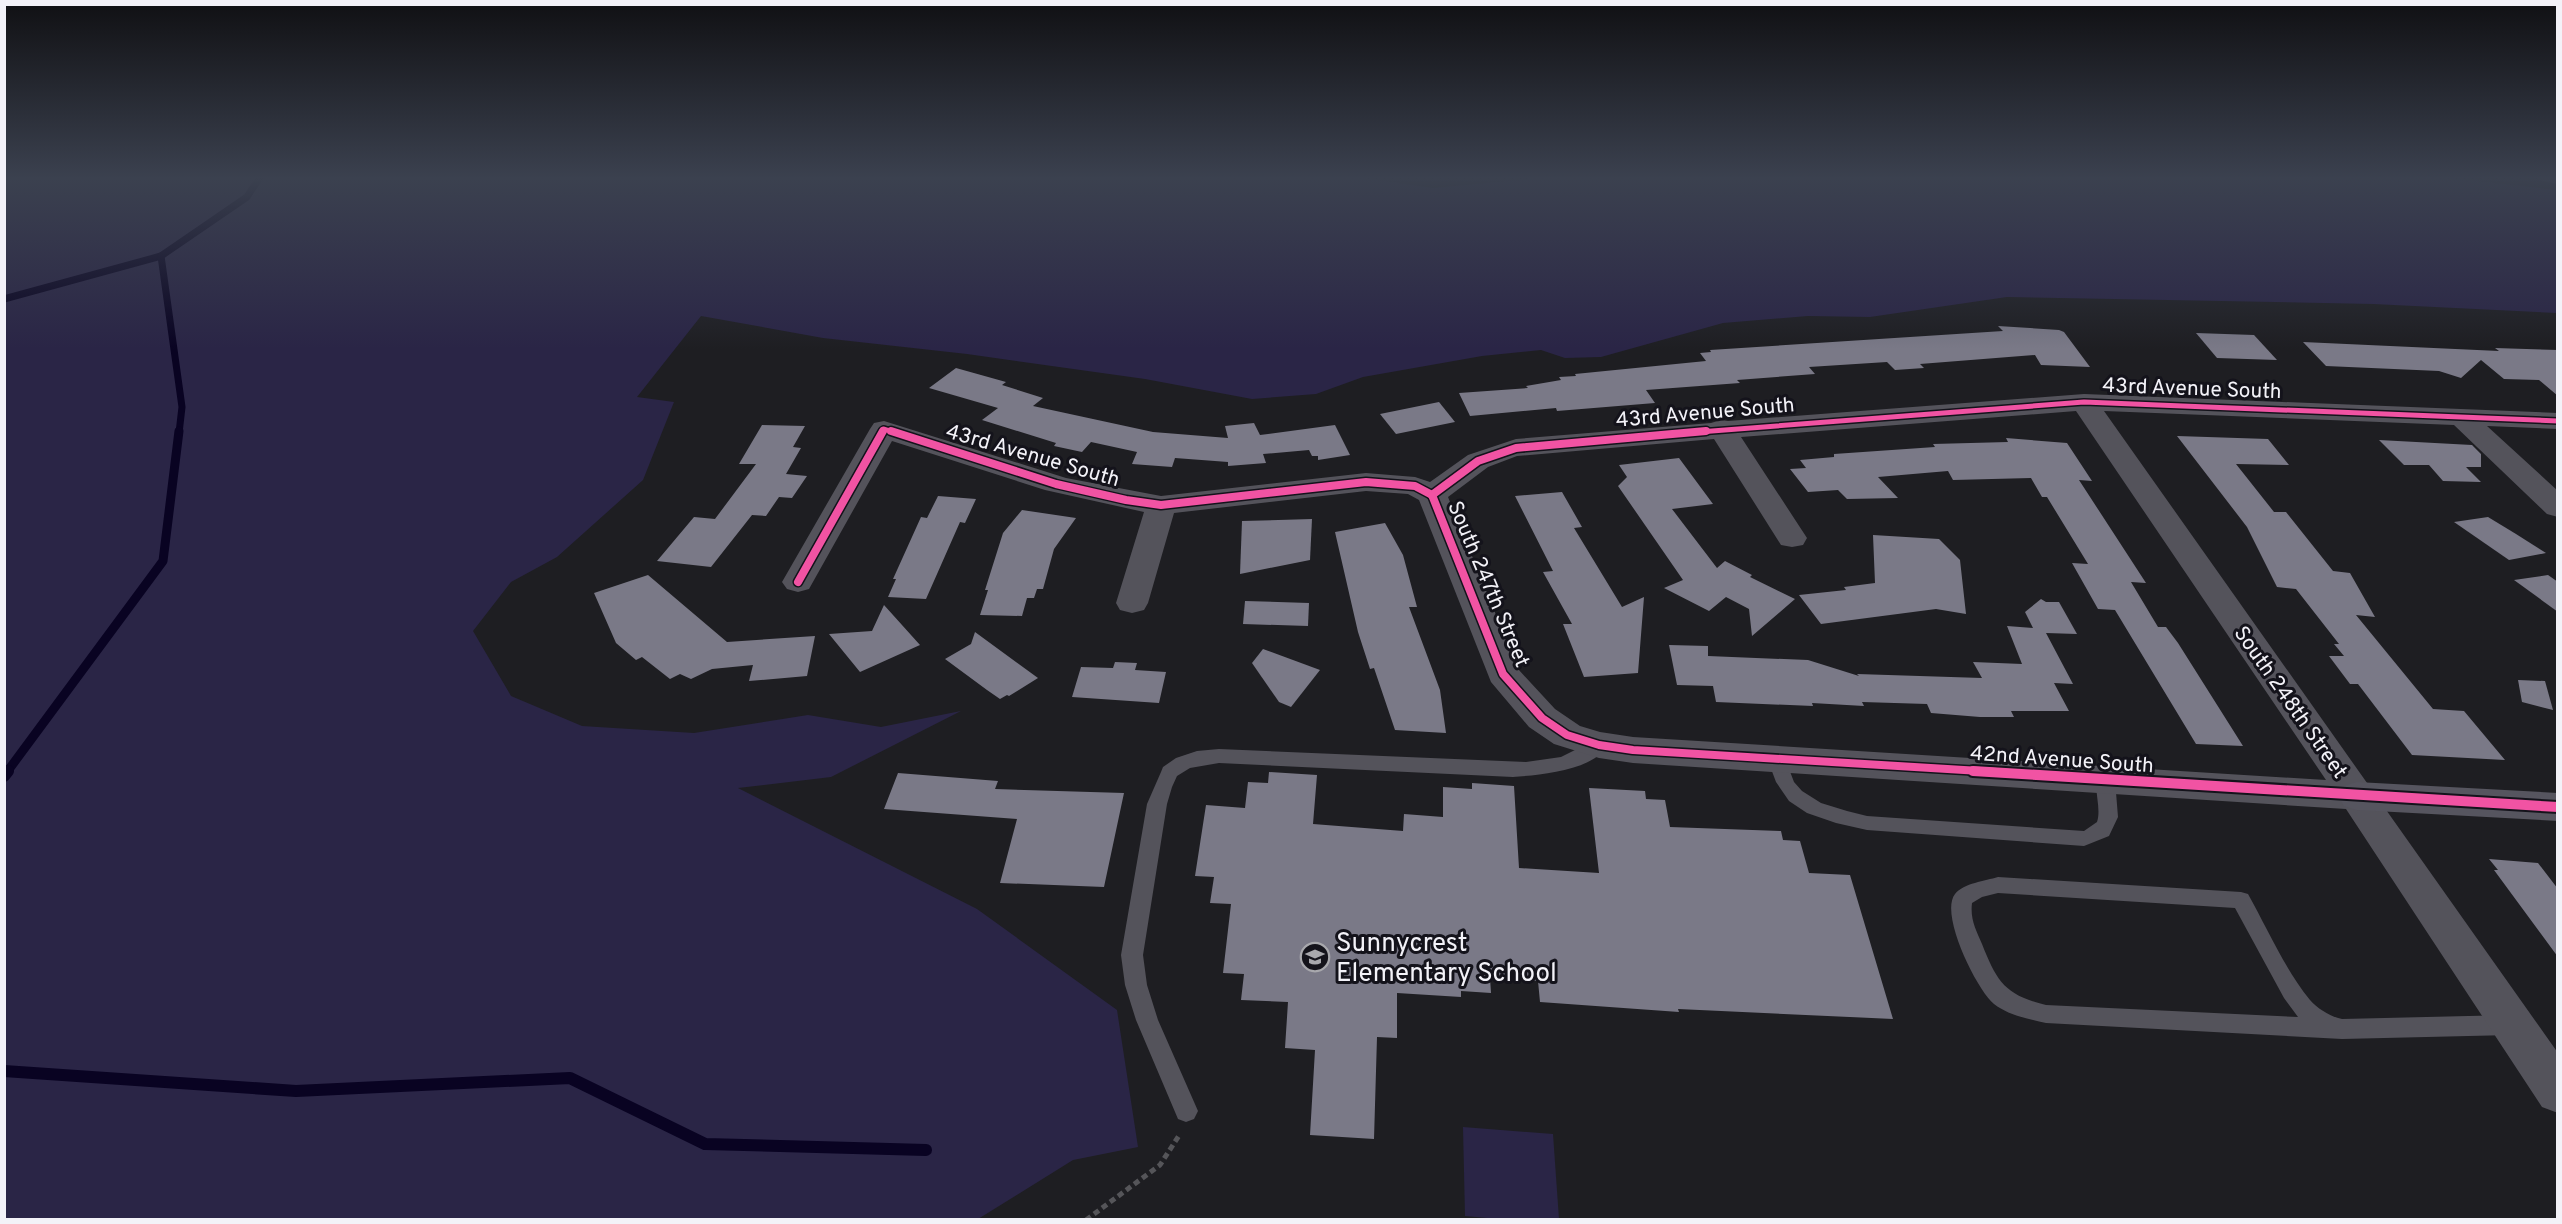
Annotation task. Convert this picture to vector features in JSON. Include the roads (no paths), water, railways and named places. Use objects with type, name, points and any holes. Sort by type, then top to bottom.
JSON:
[{"type":"street","name":"43rd Avenue South","points":[[798,582],[884,429],[1053,484],[1130,502],[1161,506],[1366,482],[1415,486],[1432,495],[1479,459],[1504,449],[1721,428],[2084,402],[2558,421]]},
{"type":"street","name":"South 248th Street","points":[[2084,402],[2357,796],[2558,1092]]},
{"type":"street","points":[[2460,416],[2558,508]]},
{"type":"street","points":[[1721,428],[1792,538]]},
{"type":"street","name":"South 247th Street","points":[[1432,495],[1503,675],[1542,718],[1583,740]]},
{"type":"street","points":[[1132,603],[1161,506]]},
{"type":"street","name":"42nd Avenue South","points":[[1583,740],[1634,750],[2558,807]]},
{"type":"lane","points":[[1186,1111],[1147,1020],[1136,985],[1132,955],[1157,804],[1170,772],[1183,763],[1197,758],[1219,756],[1513,770],[1552,768],[1578,760],[1583,740]]},
{"type":"lane","points":[[1776,758],[1788,789],[1818,809],[1841,817],[1867,823],[2084,839],[2097,836],[2106,826],[2110,815],[2106,780]]},
{"type":"lane","points":[[2342,1029],[2326,1025],[2304,1009],[2292,992],[2241,900],[1998,885],[1976,891],[1963,899],[1959,912],[1984,980],[2003,999],[2027,1010],[2046,1014],[2342,1029],[2512,1025]]},
{"type":"waterway","points":[[161,256],[193,234]]},
{"type":"waterway","points":[[4,299],[161,256]]},
{"type":"waterway","points":[[161,256],[182,407],[179,433]]},
{"type":"waterway","points":[[7,772],[163,561],[179,431]]},
{"type":"waterway","points":[[4,776],[8,771]]},
{"type":"waterway","points":[[4,1071],[296,1091],[570,1078],[705,1144],[926,1150]]},
{"type":"place","name":"Sunnycrest Elementary School","points":[[1315,957]]}]
